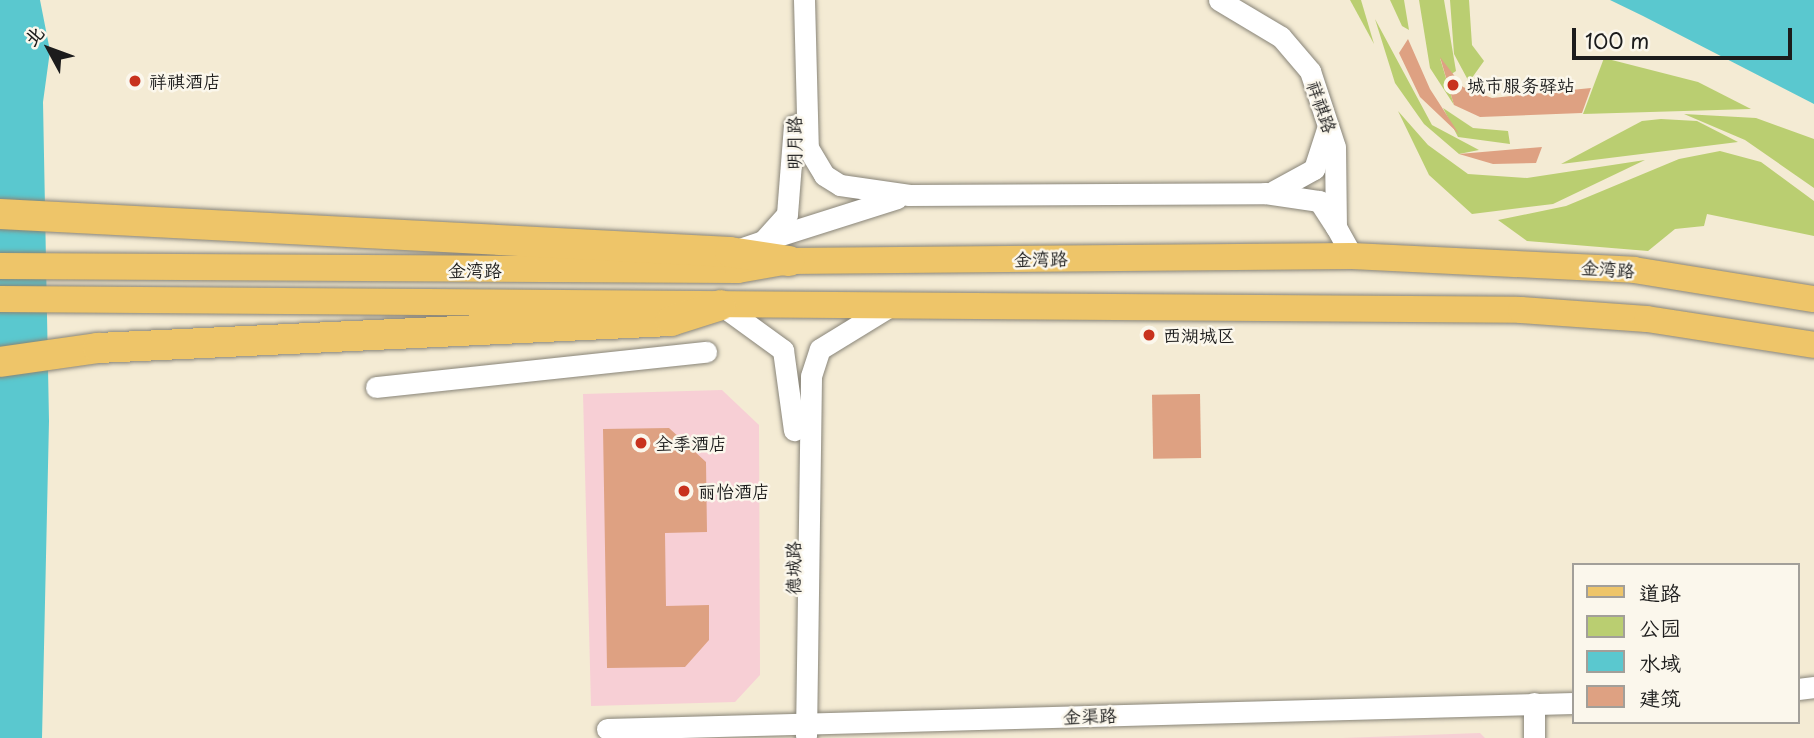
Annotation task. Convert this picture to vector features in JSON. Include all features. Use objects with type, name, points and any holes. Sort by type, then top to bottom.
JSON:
[{"type":"highway","points":[[0,214],[102,222],[730,252],[789,261]]},
{"type":"highway","points":[[0,362],[98,348],[671,321],[721,305]]},
{"type":"main road","name":"金湾路","points":[[0,266],[266,270],[738,270],[789,261],[1352,256],[1634,270],[1814,299]]},
{"type":"main road","name":"金湾路","points":[[0,299],[887,308],[1521,310],[1647,319],[1814,345]]},
{"type":"street","name":"明月路","points":[[730,252],[763,241],[787,214],[794,184],[794,0]]},
{"type":"street","name":"明月路","points":[[804,0],[806,133],[813,161],[840,185],[909,195]]},
{"type":"street","name":"祥祺路","points":[[1219,0],[1259,21],[1295,52],[1329,117],[1336,227],[1352,256]]},
{"type":"street","points":[[1265,193],[1301,181],[1314,169],[1329,117]]},
{"type":"street","points":[[763,241],[909,195],[1265,193],[1319,201],[1336,227]]},
{"type":"street","points":[[721,305],[783,350],[801,402]]},
{"type":"street","points":[[801,402],[820,349],[887,308]]},
{"type":"street","points":[[376,387],[706,352]]},
{"type":"street","name":"德城路","points":[[800,731],[801,402]]},
{"type":"street","points":[[1534,703],[1534,738]]},
{"type":"street","name":"金渠路","points":[[607,729],[800,731],[1573,703]]},
{"type":"shaded area","points":[[722,390],[759,425],[760,675],[735,702],[591,706],[583,394]]},
{"type":"shaded area","points":[[1480,733],[1485,738],[1342,738]]},
{"type":"green space","points":[[1350,0],[1361,0],[1374,44]]},
{"type":"green space","points":[[1390,0],[1404,0],[1409,30],[1402,26]]},
{"type":"green space","points":[[1419,0],[1444,0],[1456,71],[1450,75],[1440,58],[1454,105],[1430,68]]},
{"type":"green space","points":[[1450,0],[1469,0],[1472,45],[1484,61],[1469,82],[1454,54]]},
{"type":"green space","points":[[1375,19],[1432,125],[1479,150],[1459,154],[1424,124],[1395,83]]},
{"type":"green space","points":[[1604,58],[1698,82],[1751,109],[1583,114]]},
{"type":"green space","points":[[1443,108],[1473,128],[1508,131],[1510,144],[1458,137]]},
{"type":"green space","points":[[1398,111],[1428,145],[1468,174],[1527,178],[1645,160],[1553,204],[1472,214],[1429,175]]},
{"type":"green space","points":[[1684,114],[1756,118],[1814,139],[1814,188],[1745,140]]},
{"type":"green space","points":[[1642,121],[1697,121],[1738,142],[1561,164]]},
{"type":"green space","points":[[1720,151],[1761,162],[1814,201],[1814,236],[1707,214],[1704,226],[1675,229],[1648,251],[1527,241],[1498,220],[1566,206],[1679,159]]},
{"type":"water","points":[[0,0],[40,0],[50,51],[43,102],[49,421],[42,738],[0,738]]},
{"type":"water","points":[[1610,0],[1814,0],[1814,104],[1643,16]]},
{"type":"building","points":[[1408,39],[1430,89],[1459,134],[1420,97],[1399,53]]},
{"type":"building","name":"城市服务驿站","points":[[1440,57],[1463,87],[1492,98],[1591,88],[1582,113],[1480,117],[1454,105]]},
{"type":"building","points":[[1542,147],[1536,163],[1493,164],[1459,154]]},
{"type":"building","points":[[1200,394],[1201,458],[1153,459],[1152,395]]},
{"type":"building","points":[[669,428],[706,462],[707,532],[665,533],[666,606],[709,605],[709,640],[685,667],[607,668],[603,429]]},
{"type":"place","name":"祥祺酒店","points":[[135,81]]},
{"type":"place","name":"城市服务驿站","points":[[1453,85]]},
{"type":"place","name":"西湖城区","points":[[1149,335]]},
{"type":"place","name":"全季酒店","points":[[641,443]]},
{"type":"place","name":"丽怡酒店","points":[[684,491]]}]
